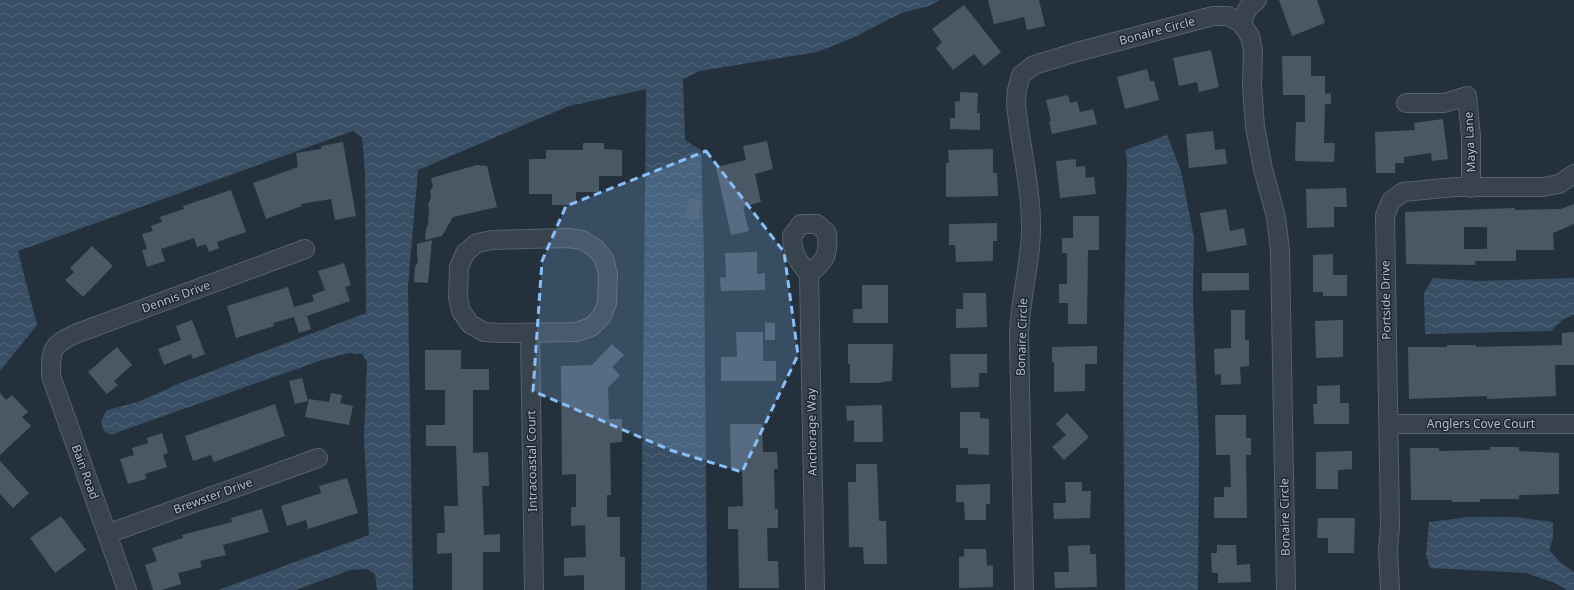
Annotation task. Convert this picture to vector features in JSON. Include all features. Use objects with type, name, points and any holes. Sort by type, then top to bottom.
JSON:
[{"type":"street","points":[[1241,23],[1248,8],[1258,0]]},
{"type":"street","name":"Bonaire Circle","points":[[1024,590],[1019,335],[1031,231],[1030,203],[1016,104],[1017,90],[1021,75],[1034,65],[1212,16],[1228,16],[1241,23],[1250,36],[1253,51],[1252,85],[1255,127],[1263,169],[1276,217],[1280,251],[1286,590]]},
{"type":"street","name":"Maya Lane","points":[[1406,103],[1444,102],[1467,96],[1471,136],[1471,188]]},
{"type":"street","name":"Portside Drive","points":[[1390,590],[1388,550],[1390,526],[1385,216],[1391,201],[1403,192],[1455,188],[1543,187],[1559,184],[1574,174]]},
{"type":"street","points":[[568,238],[582,240],[595,248],[604,259],[608,274],[607,303],[602,316],[591,327],[576,332],[530,333],[484,332],[470,324],[461,311],[458,297],[459,267],[465,253],[477,243],[492,240],[568,238]]},
{"type":"street","name":"Dennis Drive","points":[[51,352],[61,341],[75,334],[305,249]]},
{"type":"street","name":"Anchorage Way","points":[[809,274],[815,590]]},
{"type":"street","name":"Intracoastal Court","points":[[530,333],[534,590]]},
{"type":"street","name":"Bain Road","points":[[51,352],[50,376],[127,590]]},
{"type":"street","name":"Anglers Cove Court","points":[[1388,424],[1574,424]]},
{"type":"street","name":"Brewster Drive","points":[[107,534],[318,458]]},
{"type":"highlighted area","points":[[706,151],[784,252],[798,355],[742,472],[670,450],[533,391],[542,261],[566,206]]},
{"type":"water","points":[[0,0],[940,0],[929,6],[901,13],[855,37],[817,52],[700,71],[683,79],[685,140],[701,150],[704,255],[707,590],[641,590],[646,89],[569,106],[418,170],[408,286],[413,590],[377,590],[375,574],[366,569],[350,570],[296,590],[218,590],[369,535],[364,437],[367,362],[362,354],[349,353],[322,360],[110,435],[104,431],[101,421],[107,410],[138,402],[183,382],[366,313],[365,172],[362,137],[353,131],[18,251],[37,325],[0,371]]},
{"type":"water","points":[[1167,135],[1181,171],[1194,238],[1193,298],[1199,441],[1198,590],[1125,590],[1123,378],[1127,161],[1125,150]]},
{"type":"water","points":[[1433,278],[1478,281],[1574,278],[1574,315],[1562,320],[1551,331],[1425,334],[1424,293]]},
{"type":"water","points":[[1469,517],[1514,517],[1553,522],[1553,538],[1549,550],[1560,562],[1574,572],[1574,590],[1567,590],[1558,584],[1526,573],[1430,568],[1426,555],[1429,522]]},
{"type":"building","points":[[988,0],[1039,0],[1045,26],[1027,30],[1024,17],[994,24]]},
{"type":"building","points":[[1279,0],[1317,0],[1325,23],[1292,36]]},
{"type":"building","points":[[964,5],[1001,52],[984,66],[974,54],[953,70],[936,48],[942,42],[932,29]]},
{"type":"building","points":[[1211,50],[1219,87],[1199,92],[1197,82],[1179,86],[1173,58]]},
{"type":"building","points":[[1282,56],[1311,56],[1311,76],[1325,76],[1325,94],[1331,93],[1331,104],[1325,104],[1324,143],[1335,143],[1334,162],[1295,161],[1296,122],[1305,122],[1305,95],[1283,95]]},
{"type":"building","points":[[1147,69],[1150,81],[1154,81],[1159,100],[1125,109],[1117,77]]},
{"type":"building","points":[[960,92],[978,93],[977,113],[980,113],[980,130],[950,129],[950,118],[955,118],[955,102],[960,101]]},
{"type":"building","points":[[1068,95],[1070,103],[1077,101],[1080,112],[1093,109],[1097,124],[1052,134],[1049,121],[1051,121],[1046,100]]},
{"type":"building","points":[[1443,119],[1448,159],[1432,161],[1431,153],[1404,157],[1404,163],[1395,163],[1395,173],[1376,173],[1375,132],[1415,130],[1414,123]]},
{"type":"building","points":[[1213,131],[1215,150],[1225,149],[1227,164],[1189,168],[1186,134]]},
{"type":"building","points":[[767,141],[773,169],[755,174],[761,202],[743,207],[749,231],[731,235],[716,167],[746,160],[743,146]]},
{"type":"building","points":[[343,142],[356,216],[335,220],[331,199],[301,204],[302,206],[266,219],[253,183],[298,167],[296,153],[321,149],[321,146]]},
{"type":"building","points":[[583,143],[604,143],[604,149],[622,150],[622,176],[599,176],[599,192],[576,192],[576,205],[552,205],[552,194],[529,194],[529,159],[546,159],[546,150],[583,150]]},
{"type":"building","points":[[993,149],[993,173],[997,173],[998,196],[946,197],[946,163],[949,163],[948,150]]},
{"type":"building","points":[[1076,159],[1076,167],[1085,166],[1086,178],[1094,177],[1096,194],[1060,198],[1056,161]]},
{"type":"building","points":[[477,165],[487,166],[497,207],[453,217],[442,236],[425,240],[428,225],[428,204],[431,198],[430,191],[433,186],[431,178]]},
{"type":"building","points":[[1346,188],[1347,207],[1334,207],[1334,227],[1307,228],[1306,189]]},
{"type":"building","points":[[231,190],[246,232],[217,242],[219,248],[209,252],[206,244],[197,247],[194,238],[161,249],[165,261],[147,267],[142,250],[147,249],[142,234],[153,231],[151,226],[162,222],[160,217],[184,209],[183,206]]},
{"type":"building","points":[[689,198],[702,201],[697,220],[685,218]]},
{"type":"building","points":[[1574,204],[1574,224],[1553,233],[1554,250],[1516,250],[1516,261],[1475,261],[1475,265],[1406,264],[1405,212],[1515,208],[1515,210],[1561,209]],"holes":[[[1464,227],[1487,227],[1487,249],[1464,249]]]},
{"type":"building","points":[[1226,209],[1230,231],[1244,228],[1247,245],[1207,252],[1200,213]]},
{"type":"building","points":[[1073,216],[1099,216],[1099,250],[1088,250],[1087,324],[1068,324],[1068,303],[1059,303],[1059,284],[1067,284],[1067,253],[1062,253],[1062,238],[1073,238]]},
{"type":"building","points":[[997,223],[997,241],[993,241],[993,261],[956,262],[955,245],[949,245],[949,224]]},
{"type":"building","points":[[432,240],[428,283],[414,282],[415,267],[418,262],[417,244]]},
{"type":"building","points":[[92,246],[113,266],[83,297],[65,280],[74,272],[70,268]]},
{"type":"building","points":[[757,252],[757,274],[765,273],[765,290],[721,291],[720,278],[726,277],[725,253]]},
{"type":"building","points":[[1333,254],[1333,275],[1347,275],[1347,296],[1323,296],[1323,292],[1313,292],[1313,255]]},
{"type":"building","points":[[344,263],[351,285],[345,287],[350,301],[307,316],[311,329],[299,333],[294,317],[273,323],[274,326],[236,338],[227,306],[288,287],[294,307],[314,301],[312,295],[325,290],[318,271]]},
{"type":"building","points":[[1202,273],[1249,273],[1249,290],[1202,291]]},
{"type":"building","points":[[862,285],[888,285],[888,323],[853,323],[853,309],[862,309]]},
{"type":"building","points":[[963,293],[986,293],[987,327],[956,328],[956,309],[963,309]]},
{"type":"building","points":[[1231,310],[1245,310],[1245,340],[1249,340],[1249,366],[1240,367],[1241,384],[1221,385],[1221,374],[1215,375],[1214,349],[1231,348]]},
{"type":"building","points":[[192,320],[205,354],[193,359],[191,354],[164,365],[158,349],[181,340],[176,326]]},
{"type":"building","points":[[1343,320],[1343,357],[1316,358],[1315,321]]},
{"type":"building","points":[[765,322],[775,323],[775,340],[765,340]]},
{"type":"building","points":[[736,332],[763,332],[763,361],[776,361],[776,381],[721,381],[721,357],[737,357]]},
{"type":"building","points":[[1574,332],[1574,365],[1555,365],[1556,396],[1487,399],[1487,396],[1409,399],[1408,347],[1447,347],[1447,345],[1476,345],[1476,347],[1562,345],[1562,333]]},
{"type":"building","points":[[612,344],[624,355],[612,367],[620,375],[608,388],[609,419],[622,419],[622,442],[610,443],[611,495],[607,495],[607,517],[620,517],[620,557],[625,557],[625,590],[584,590],[584,575],[564,576],[564,558],[586,557],[585,525],[571,526],[571,507],[576,507],[576,474],[562,475],[561,366],[592,365]]},
{"type":"building","points":[[848,344],[893,344],[892,381],[881,383],[850,383]]},
{"type":"building","points":[[1097,346],[1097,364],[1085,364],[1085,391],[1054,392],[1054,362],[1052,362],[1052,347]]},
{"type":"building","points":[[117,347],[132,365],[114,381],[118,385],[107,394],[88,372]]},
{"type":"building","points":[[425,350],[461,350],[461,369],[489,369],[489,390],[473,390],[473,453],[488,452],[489,486],[482,486],[484,535],[500,534],[500,552],[483,552],[483,590],[452,590],[452,553],[437,554],[437,533],[445,533],[444,506],[458,506],[456,446],[426,446],[426,425],[445,425],[445,390],[425,390]]},
{"type":"building","points":[[950,354],[987,354],[987,373],[979,373],[979,387],[951,388]]},
{"type":"building","points":[[302,378],[308,401],[295,404],[289,381]]},
{"type":"building","points":[[1340,385],[1340,403],[1349,403],[1349,424],[1314,424],[1313,404],[1317,404],[1317,386]]},
{"type":"building","points":[[0,393],[6,400],[12,395],[28,412],[22,417],[31,426],[0,455]]},
{"type":"building","points":[[331,393],[342,395],[340,403],[353,406],[349,425],[305,417],[309,399],[329,402]]},
{"type":"building","points":[[275,404],[285,436],[214,462],[211,455],[193,461],[185,436]]},
{"type":"building","points":[[882,405],[883,442],[854,442],[854,420],[847,421],[846,406]]},
{"type":"building","points":[[960,412],[980,412],[980,418],[989,419],[989,455],[968,454],[968,448],[960,448]]},
{"type":"building","points":[[1067,413],[1089,437],[1064,460],[1052,447],[1066,435],[1056,424]]},
{"type":"building","points":[[1215,415],[1246,415],[1246,438],[1251,438],[1251,455],[1246,455],[1247,518],[1214,518],[1214,497],[1224,497],[1224,487],[1231,487],[1230,455],[1216,455]]},
{"type":"building","points":[[730,424],[762,424],[763,452],[777,452],[778,469],[774,469],[775,509],[778,509],[778,528],[767,528],[768,561],[778,561],[779,588],[739,588],[738,529],[728,529],[728,507],[743,506],[742,469],[731,469]]},
{"type":"building","points":[[162,433],[168,453],[163,455],[167,467],[145,474],[146,479],[128,484],[120,459],[134,455],[132,448],[148,443],[147,438]]},
{"type":"building","points":[[1490,447],[1519,447],[1519,451],[1559,453],[1559,494],[1519,495],[1519,499],[1480,499],[1480,502],[1411,500],[1410,448],[1439,448],[1439,451],[1490,450]]},
{"type":"building","points":[[1352,451],[1352,469],[1338,470],[1338,489],[1316,489],[1316,452]]},
{"type":"building","points":[[0,461],[29,493],[13,508],[0,494]]},
{"type":"building","points":[[856,464],[877,464],[879,521],[886,521],[887,564],[864,564],[863,547],[849,547],[848,482],[856,482]]},
{"type":"building","points":[[347,478],[358,513],[308,529],[306,520],[287,526],[281,506],[321,493],[319,486]]},
{"type":"building","points":[[1065,482],[1082,482],[1082,491],[1091,491],[1090,518],[1054,519],[1053,503],[1066,503]]},
{"type":"building","points":[[990,484],[990,504],[986,504],[986,520],[965,520],[964,502],[956,502],[956,485]]},
{"type":"building","points":[[262,509],[269,532],[223,545],[226,555],[200,561],[202,567],[178,573],[181,584],[162,590],[153,590],[145,565],[157,561],[152,548],[183,538],[182,535],[232,522],[231,518]]},
{"type":"building","points":[[61,516],[86,550],[55,573],[30,538]]},
{"type":"building","points":[[1318,518],[1355,518],[1354,553],[1328,553],[1328,538],[1317,538]]},
{"type":"building","points":[[1090,545],[1090,554],[1096,554],[1097,587],[1055,588],[1054,572],[1069,572],[1068,546]]},
{"type":"building","points":[[1217,545],[1236,545],[1237,565],[1250,564],[1251,582],[1218,583],[1218,573],[1212,573],[1211,553],[1217,553]]},
{"type":"building","points":[[964,549],[986,549],[987,566],[993,565],[993,587],[959,588],[959,557],[964,556]]}]
